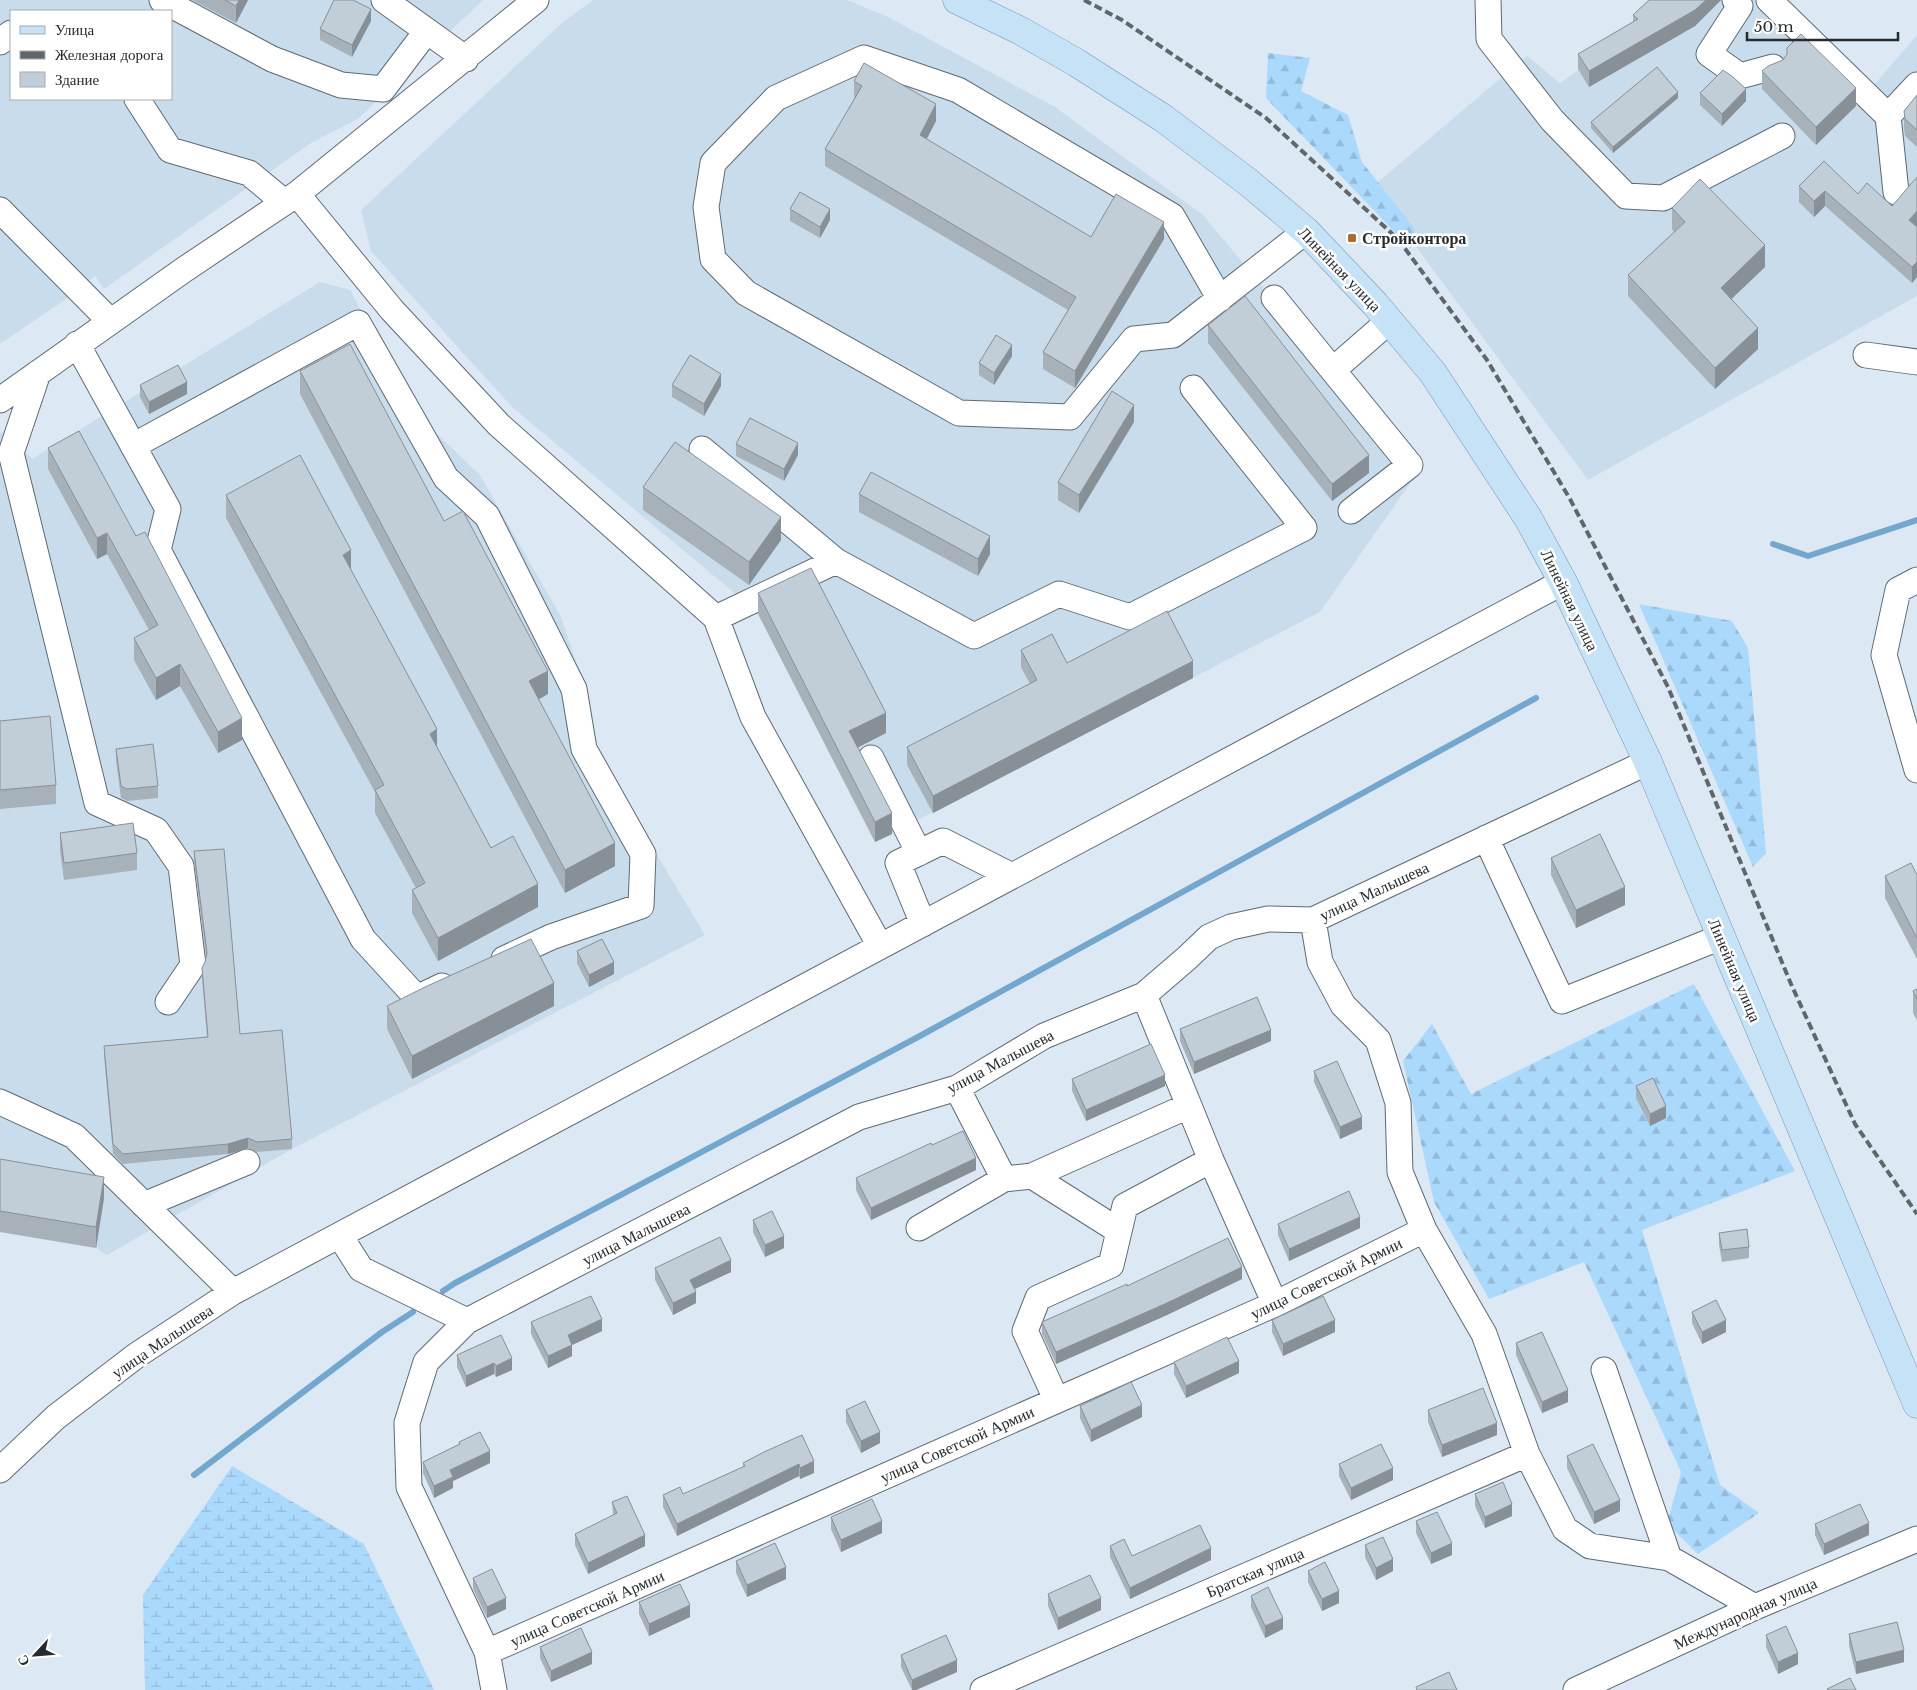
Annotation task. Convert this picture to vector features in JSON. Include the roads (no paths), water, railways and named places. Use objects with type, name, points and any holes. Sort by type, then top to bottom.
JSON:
[{"type":"main road","name":"Линейная улица","points":[[957,0],[1021,31],[1077,63],[1163,118],[1248,182],[1306,231],[1389,321],[1433,373],[1472,430],[1528,518],[1563,582],[1648,762],[1917,1404]]},
{"type":"street","points":[[162,0],[272,59],[341,85],[383,89],[426,32]]},
{"type":"street","points":[[384,0],[466,59]]},
{"type":"street","points":[[1488,0],[1489,39],[1552,120],[1626,196],[1663,198],[1782,136]]},
{"type":"street","points":[[1735,0],[1740,6],[1709,54],[1740,76],[1773,67]]},
{"type":"street","points":[[1769,0],[1888,116],[1896,192]]},
{"type":"street","points":[[0,400],[185,268],[290,198],[466,59],[527,4]]},
{"type":"street","points":[[0,42],[10,34]]},
{"type":"street","points":[[1220,298],[1172,216],[958,90],[864,58],[776,98],[713,163],[706,207],[713,259],[746,293],[959,414],[1070,417],[1134,339],[1173,335],[1306,231]]},
{"type":"street","points":[[1888,116],[1917,85]]},
{"type":"street","points":[[138,100],[170,150],[249,173],[290,198],[499,425],[716,618],[753,717],[880,946]]},
{"type":"street","points":[[0,210],[110,321]]},
{"type":"street","points":[[1274,298],[1410,465],[1350,510]]},
{"type":"street","points":[[1333,370],[1389,321]]},
{"type":"street","points":[[77,344],[133,446],[168,509],[158,550],[362,939],[417,998],[551,937],[641,906],[644,854],[584,749],[574,689],[487,516],[446,478],[358,323],[133,446]]},
{"type":"street","points":[[1866,355],[1917,362]]},
{"type":"street","points":[[38,373],[11,453],[98,803],[156,830],[181,866],[193,965],[168,1002]]},
{"type":"street","points":[[702,449],[836,561],[974,636],[1059,594],[1130,617],[1304,528],[1193,388]]},
{"type":"street","points":[[716,618],[836,561]]},
{"type":"street","points":[[1917,580],[1898,590],[1884,655],[1917,770]]},
{"type":"street","name":"улица Малышева","points":[[0,1470],[56,1417],[137,1355],[233,1292],[1563,582]]},
{"type":"street","points":[[871,758],[919,853]]},
{"type":"street","name":"улица Малышева","points":[[494,1690],[487,1652],[409,1486],[407,1423],[426,1362],[467,1321],[859,1117],[956,1088],[1044,1036],[1144,995],[1209,938],[1231,927],[1268,919],[1313,920],[1648,762]]},
{"type":"street","points":[[1486,838],[1562,1001],[1721,937]]},
{"type":"street","points":[[923,924],[898,864],[943,841],[1012,876]]},
{"type":"street","points":[[1313,920],[1320,962],[1342,1005],[1378,1040],[1398,1103],[1400,1172],[1424,1230],[1484,1334],[1527,1454],[1565,1529],[1590,1546],[1669,1558],[1755,1607]]},
{"type":"street","points":[[1144,995],[1188,1106],[1275,1304]]},
{"type":"street","points":[[956,1088],[1004,1179]]},
{"type":"street","points":[[0,1102],[74,1136],[233,1292]]},
{"type":"street","points":[[919,1228],[1004,1179],[1032,1176],[1188,1106]]},
{"type":"street","points":[[1056,1399],[1025,1331],[1038,1298],[1111,1265],[1125,1206],[1211,1160]]},
{"type":"street","points":[[144,1205],[247,1162]]},
{"type":"street","points":[[1032,1176],[1119,1231]]},
{"type":"street","name":"улица Советской Армии","points":[[487,1652],[1056,1399],[1275,1304],[1424,1230]]},
{"type":"street","points":[[340,1236],[361,1269],[467,1321]]},
{"type":"street","points":[[1604,1370],[1669,1558]]},
{"type":"street","name":"Братская улица","points":[[983,1690],[1016,1683],[1527,1454]]},
{"type":"street","name":"Международная улица","points":[[1576,1690],[1755,1607],[1917,1539]]},
{"type":"waterway","points":[[1773,544],[1808,556],[1917,520]]},
{"type":"waterway","points":[[443,1291],[918,1037],[1536,698]]},
{"type":"waterway","points":[[194,1475],[382,1332],[413,1312]]},
{"type":"railway","points":[[1084,0],[1122,20],[1266,118],[1398,239],[1487,360],[1570,499],[1668,687],[1791,984],[1855,1124],[1917,1214]]},
{"type":"place","name":"Стройконтора","points":[[1352,238]]}]
